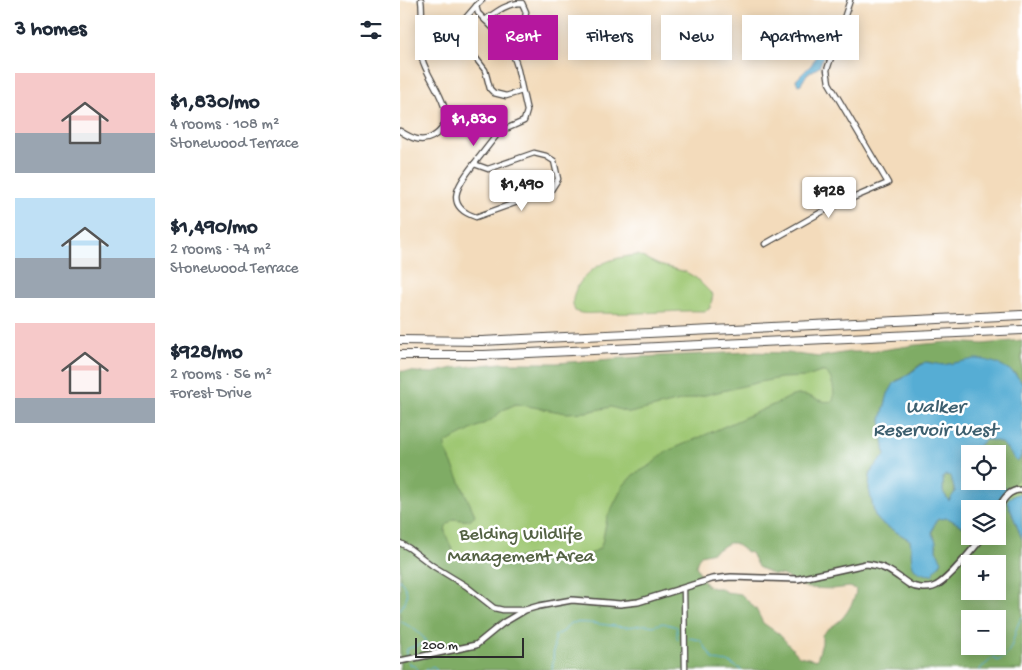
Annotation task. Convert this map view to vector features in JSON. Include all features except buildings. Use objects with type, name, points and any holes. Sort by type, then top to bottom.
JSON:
[{"type":"highway","points":[[400,340],[482,341],[1022,315]]},
{"type":"highway","points":[[400,355],[484,355],[1022,330]]},
{"type":"street","points":[[400,132],[416,140],[426,140],[443,128],[447,118],[445,107],[422,60],[420,47],[421,0]]},
{"type":"street","points":[[482,0],[457,28],[458,35],[485,70],[490,89],[494,93],[506,96],[522,91]]},
{"type":"street","points":[[764,244],[827,209],[888,184],[829,84],[827,70],[850,0]]},
{"type":"street","points":[[492,15],[504,7],[516,3],[522,3],[526,15]]},
{"type":"street","points":[[476,6],[478,13],[488,23]]},
{"type":"street","points":[[474,164],[488,169],[534,153],[546,156],[554,161],[558,179],[551,190],[476,217],[466,214],[458,207],[456,196],[460,182],[491,141],[499,132],[519,124],[527,116],[514,60]]},
{"type":"street","points":[[1003,500],[1008,494],[1015,490],[1022,490]]},
{"type":"street","points":[[400,543],[466,586],[494,608],[503,610],[525,610],[572,600],[620,604],[638,602],[712,579],[732,577],[798,579],[866,564],[890,570],[912,586],[931,588],[948,576],[976,545]]},
{"type":"street","points":[[684,588],[685,670]]},
{"type":"street","points":[[400,661],[476,645],[503,623],[525,610]]},
{"type":"green space","points":[[638,255],[659,265],[686,272],[696,278],[713,295],[710,308],[705,311],[627,313],[584,313],[575,311],[573,296],[585,276],[604,263]]},
{"type":"green space","name":"Belding Wildlife Management Area","points":[[1022,340],[1022,384],[1015,373],[958,363],[942,365],[928,362],[921,364],[897,380],[888,394],[881,420],[885,456],[873,468],[870,474],[869,489],[875,516],[881,523],[910,540],[914,568],[932,575],[937,566],[941,564],[933,531],[938,519],[948,518],[961,526],[961,545],[1006,545],[1007,501],[1022,539],[1022,670],[400,670],[400,371],[433,373],[454,368],[502,363],[557,363],[749,352],[788,353],[819,357],[849,352],[869,352],[950,342],[983,344]],"holes":[[[826,372],[830,378],[833,386],[833,401],[820,400],[804,395],[791,397],[665,452],[651,465],[633,475],[623,486],[607,518],[600,548],[584,558],[549,559],[530,555],[515,559],[496,556],[477,560],[467,559],[454,553],[445,531],[446,526],[453,519],[468,520],[475,515],[445,448],[445,443],[491,420],[503,410],[516,404],[566,413],[586,412],[611,407],[630,413],[760,382],[781,378],[807,377]],[[729,543],[734,543],[751,553],[758,567],[772,574],[782,575],[807,588],[833,589],[849,587],[856,589],[850,607],[844,616],[822,635],[822,643],[817,660],[799,656],[779,634],[763,623],[756,609],[741,594],[726,592],[720,588],[706,585],[696,566],[698,559],[701,555],[713,552]]]},
{"type":"green space","name":"Belding Wildlife Management Area","points":[[1022,350],[1022,472],[1020,475],[1020,495],[1022,496],[1022,670],[985,655],[1006,655],[1006,610],[961,610],[961,645],[893,618],[820,516],[654,540],[400,670],[400,375]]},
{"type":"green space","points":[[984,440],[992,440],[1003,445],[979,445]]},
{"type":"green space","points":[[1006,448],[1019,461],[1022,452],[1020,474],[1011,486],[1006,489]]},
{"type":"green space","points":[[945,475],[951,476],[955,493],[949,501],[943,492],[943,477]]},
{"type":"water","points":[[814,60],[822,60],[819,67],[807,74],[801,84],[798,85],[796,80]]},
{"type":"water","name":"Walker Reservoir West","points":[[981,359],[1009,369],[1022,384],[1022,452],[1019,461],[1017,462],[1006,448],[1006,445],[1000,442],[988,440],[979,445],[961,445],[961,490],[1005,490],[998,500],[961,500],[961,526],[948,518],[938,519],[932,533],[936,542],[936,550],[942,561],[932,575],[923,574],[914,568],[910,540],[881,523],[875,516],[869,489],[873,468],[885,456],[881,420],[888,394],[895,382],[925,362],[943,365]],"holes":[[[946,475],[951,476],[955,492],[949,501],[943,492],[943,477]]]},
{"type":"water","points":[[1022,494],[1022,539],[1007,501],[1010,497]]},
{"type":"waterway","points":[[400,580],[407,592],[405,602],[400,610]]},
{"type":"waterway","points":[[980,670],[994,657],[997,661],[1008,652],[1022,617]]},
{"type":"waterway","points":[[400,621],[414,629],[425,639],[425,643],[407,649],[406,656]]},
{"type":"waterway","points":[[552,670],[555,636],[564,631],[570,623],[626,627],[653,626],[663,623],[677,627],[677,639],[679,639]]},
{"type":"waterway","points":[[689,638],[700,640],[714,660],[728,662],[742,670]]},
{"type":"waterway","points":[[408,662],[418,670]]},
{"type":"waterway","points":[[426,670],[433,666],[437,670]]}]
